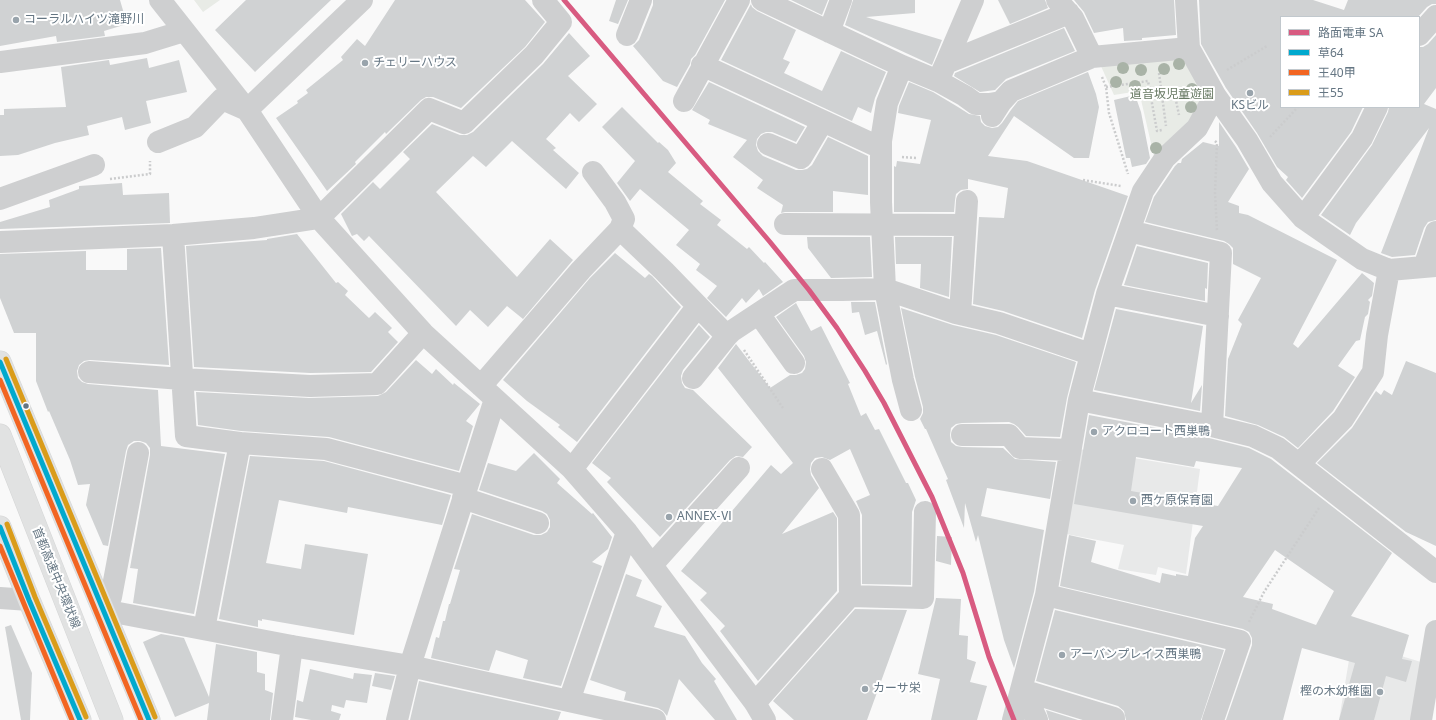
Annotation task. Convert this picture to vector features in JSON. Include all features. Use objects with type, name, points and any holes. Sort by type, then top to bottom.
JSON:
[{"type":"highway","points":[[0,362],[149,720]]},
{"type":"highway","name":"首都高速中央環状線","points":[[0,435],[112,720]]},
{"type":"highway","points":[[0,527],[80,720]]},
{"type":"street","points":[[160,0],[247,110],[319,218],[423,333],[572,469],[627,532],[760,712],[850,596],[849,515],[822,469]]},
{"type":"street","points":[[247,110],[362,0]]},
{"type":"street","points":[[0,242],[173,235],[254,228],[319,218],[429,109],[464,123],[534,55],[561,22],[543,0]]},
{"type":"street","points":[[627,35],[640,0]]},
{"type":"street","points":[[684,101],[702,65],[739,0]]},
{"type":"street","points":[[762,0],[902,66],[942,72],[1063,6],[1073,18],[1092,57]]},
{"type":"street","points":[[829,32],[841,0]]},
{"type":"street","points":[[942,72],[973,0]]},
{"type":"street","points":[[1186,0],[1189,48],[1212,88],[1255,153],[1272,183],[1303,218],[1362,259],[1389,270],[1430,266],[1436,232]]},
{"type":"street","points":[[1420,34],[1436,16]]},
{"type":"street","points":[[0,62],[144,43],[184,31]]},
{"type":"street","points":[[942,72],[965,96],[976,104],[989,104],[996,109],[1012,91],[1092,57],[1189,48]]},
{"type":"street","points":[[702,65],[881,148]]},
{"type":"street","points":[[902,66],[887,103],[881,148],[882,224],[885,289],[903,380],[911,410]]},
{"type":"street","points":[[1013,720],[1023,691],[1046,595],[1079,400],[1106,294],[1143,191],[1165,158],[1196,128],[1212,88]]},
{"type":"street","points":[[158,142],[195,127],[222,100],[247,110]]},
{"type":"street","points":[[1303,218],[1362,138],[1377,108]]},
{"type":"street","points":[[768,144],[801,158],[823,121]]},
{"type":"street","points":[[0,199],[94,165]]},
{"type":"street","points":[[397,720],[410,666],[465,492],[488,393],[581,270],[620,229],[624,219],[615,202],[593,172]]},
{"type":"street","points":[[960,314],[967,201]]},
{"type":"street","points":[[785,224],[966,225]]},
{"type":"street","points":[[620,229],[664,271],[697,307],[729,334]]},
{"type":"street","points":[[1129,231],[1220,253],[1212,426]]},
{"type":"street","points":[[173,235],[186,436],[240,443],[326,449],[465,492],[538,523]]},
{"type":"street","points":[[1299,464],[1343,419],[1373,372],[1389,270]]},
{"type":"street","points":[[693,378],[729,334],[794,290],[885,289],[960,314],[999,323],[1090,354]]},
{"type":"street","points":[[1106,294],[1218,316]]},
{"type":"street","points":[[572,469],[697,307]]},
{"type":"street","points":[[759,314],[794,363]]},
{"type":"street","points":[[89,372],[310,386],[376,384],[423,333]]},
{"type":"street","points":[[1079,400],[1212,426],[1253,436],[1278,448],[1436,572]]},
{"type":"street","points":[[962,435],[1009,435],[1020,448],[1070,450]]},
{"type":"street","points":[[204,629],[240,443]]},
{"type":"street","points":[[138,453],[111,597],[103,610],[292,646],[410,666],[655,720]]},
{"type":"street","points":[[652,565],[739,468]]},
{"type":"street","points":[[850,596],[923,598],[925,512]]},
{"type":"street","points":[[569,701],[627,532]]},
{"type":"street","points":[[1046,595],[1240,641],[1213,720]]},
{"type":"street","points":[[0,598],[29,600]]},
{"type":"street","points":[[1421,720],[1436,631]]},
{"type":"street","points":[[282,720],[292,646]]},
{"type":"street","points":[[1023,691],[1037,720]]},
{"type":"street","points":[[1023,691],[1114,718],[1114,720]]},
{"type":"path","points":[[1212,88],[1267,46]]},
{"type":"path","points":[[1143,191],[1128,175],[1109,113],[1106,87],[1148,81],[1157,131],[1166,128],[1160,79]]},
{"type":"path","points":[[1161,90],[1174,91],[1183,142]]},
{"type":"path","points":[[1255,153],[1297,108]]},
{"type":"path","points":[[94,165],[106,179],[150,174],[149,162],[158,142]]},
{"type":"path","points":[[1217,143],[1215,192],[1220,253]]},
{"type":"path","points":[[1083,180],[1115,184],[1143,191]]},
{"type":"path","points":[[729,334],[783,408]]},
{"type":"path","points":[[1240,641],[1264,592],[1332,489]]},
{"type":"shaded area","name":"西ケ原保育園","points":[[1079,449],[1200,469],[1186,574],[1158,567],[1156,575],[1118,569],[1124,545],[1066,534]]},
{"type":"shaded area","name":"樫の木幼稚園","points":[[1375,648],[1421,662],[1412,720],[1339,720],[1349,660]]},
{"type":"green space","points":[[194,0],[220,0],[203,12]]},
{"type":"green space","name":"道音坂児童遊園","points":[[1185,54],[1206,98],[1156,165],[1139,91],[1114,95],[1100,64]]},
{"type":"building","points":[[0,0],[120,0],[127,24],[104,31],[105,36],[57,42],[56,36],[0,46]]},
{"type":"building","points":[[246,0],[331,0],[255,72],[215,30]]},
{"type":"building","points":[[395,0],[525,0],[545,22],[525,47],[461,108],[433,97],[426,97],[421,100],[386,134],[385,132],[355,162],[356,164],[327,191],[276,118],[298,103],[297,101],[308,93],[306,90],[343,60],[341,57],[357,39],[365,46]]},
{"type":"building","points":[[616,0],[628,0],[618,24],[609,21]]},
{"type":"building","points":[[653,0],[725,0],[695,55],[691,59],[690,64],[677,87],[663,81],[633,46],[639,40],[653,5]]},
{"type":"building","points":[[791,0],[828,0],[822,15]]},
{"type":"building","points":[[853,0],[915,0],[915,13],[866,17],[942,40],[932,65],[845,25]]},
{"type":"building","points":[[998,0],[1045,0],[1048,8],[1010,24]]},
{"type":"building","points":[[1074,0],[1174,0],[1176,35],[1124,41],[1123,28],[1094,33],[1084,12]]},
{"type":"building","points":[[1199,0],[1313,0],[1344,10],[1348,0],[1436,0],[1436,4],[1432,4],[1427,7],[1419,16],[1280,16],[1280,108],[1363,108],[1351,132],[1302,198],[1286,180],[1288,177],[1277,167],[1257,133],[1226,88],[1201,44]]},
{"type":"building","points":[[751,4],[757,11],[796,30],[783,59],[790,62],[784,73],[822,91],[841,51],[886,72],[875,98],[871,113],[858,107],[852,121],[721,60]]},
{"type":"building","points":[[1064,28],[1075,51],[1006,79],[995,90],[980,92],[954,76],[955,73]]},
{"type":"building","points":[[569,33],[590,56],[568,76],[597,104],[579,122],[570,113],[546,139],[556,148],[553,150],[579,173],[566,189],[512,141],[486,167],[473,156],[436,192],[517,277],[550,239],[573,260],[523,319],[507,306],[488,327],[470,310],[456,326],[369,236],[364,241],[357,234],[352,236],[341,214],[373,182],[380,189],[410,159],[403,152],[432,124],[460,135],[467,135],[473,132],[543,64]]},
{"type":"building","points":[[1436,35],[1436,88],[1424,104],[1436,109],[1436,220],[1428,222],[1424,228],[1415,255],[1392,257],[1381,253],[1429,128],[1356,223],[1350,235],[1321,215],[1372,145],[1389,108],[1420,108],[1420,47],[1428,44]]},
{"type":"building","points":[[147,58],[149,68],[179,60],[187,92],[146,101],[151,123],[125,130],[122,117],[87,126],[89,135],[55,143],[18,155],[0,156],[0,115],[4,115],[4,109],[66,107],[61,67],[109,60],[110,65]]},
{"type":"building","points":[[1088,72],[1099,107],[1089,158],[1074,158],[1014,116],[988,156],[1027,161],[1128,196],[1095,290],[1082,338],[1003,311],[973,304],[979,217],[1004,218],[1008,188],[968,179],[968,189],[961,190],[956,194],[954,212],[894,212],[894,166],[896,167],[897,161],[920,164],[931,120],[898,113],[899,106],[909,82],[933,92],[969,114],[980,116],[981,122],[985,126],[992,128],[998,127],[1002,123],[1018,101]]},
{"type":"building","points":[[709,82],[805,127],[796,142],[772,132],[761,134],[757,139],[756,145],[758,151],[763,156],[796,170],[807,169],[812,165],[828,137],[868,156],[868,195],[833,191],[833,212],[781,213],[783,205],[757,188],[763,180],[733,157],[747,140],[708,124],[710,120],[692,110]]},
{"type":"building","points":[[1135,95],[1141,112],[1150,158],[1146,164],[1132,167],[1130,158],[1126,158],[1114,100]]},
{"type":"building","points":[[622,107],[658,143],[659,142],[668,150],[676,163],[668,172],[703,201],[700,204],[721,220],[717,225],[747,249],[749,247],[783,282],[763,296],[759,289],[746,303],[742,298],[726,317],[707,298],[717,286],[696,270],[700,264],[676,245],[689,230],[640,189],[630,201],[617,183],[635,161],[602,127]]},
{"type":"building","points":[[1219,122],[1249,169],[1228,202],[1239,206],[1239,213],[1248,215],[1337,260],[1293,344],[1298,348],[1362,273],[1374,283],[1372,296],[1368,300],[1370,302],[1368,314],[1365,317],[1360,340],[1356,341],[1338,366],[1355,377],[1333,411],[1298,448],[1284,437],[1258,425],[1225,416],[1228,359],[1242,324],[1238,320],[1261,278],[1233,264],[1233,248],[1224,241],[1145,222],[1154,197],[1175,166],[1178,163],[1181,163],[1182,159],[1203,142],[1219,146]]},
{"type":"building","points":[[122,183],[123,195],[169,193],[170,223],[0,229],[0,222],[50,207],[49,200],[79,189],[79,186]]},
{"type":"building","points":[[297,234],[336,283],[338,282],[348,291],[345,295],[369,318],[375,312],[392,328],[388,332],[398,342],[371,372],[310,373],[194,367],[186,246],[267,240]]},
{"type":"building","points":[[807,237],[870,237],[872,277],[831,278],[808,248]]},
{"type":"building","points":[[895,237],[952,237],[949,297],[920,288],[921,264],[896,264]]},
{"type":"building","points":[[1137,246],[1208,263],[1205,301],[1124,285]]},
{"type":"building","points":[[161,248],[169,365],[90,360],[84,361],[79,365],[77,371],[78,378],[82,382],[88,384],[158,390],[161,446],[225,454],[194,614],[133,603],[138,569],[130,568],[150,448],[146,443],[140,441],[134,441],[128,445],[108,546],[103,545],[86,505],[90,484],[78,485],[70,460],[49,411],[48,412],[36,381],[36,333],[14,333],[0,298],[0,254],[86,251],[86,270],[127,270],[127,249]]},
{"type":"building","points":[[615,253],[645,278],[649,274],[652,276],[681,307],[577,442],[558,427],[560,425],[527,401],[503,380],[590,278]]},
{"type":"building","points":[[851,302],[875,302],[886,365],[877,331],[865,335],[859,312],[852,313]]},
{"type":"building","points":[[796,303],[811,331],[821,326],[850,383],[848,384],[861,416],[866,413],[875,430],[879,429],[916,500],[912,512],[911,585],[862,584],[862,515],[856,501],[870,495],[850,449],[830,460],[822,457],[815,458],[811,463],[810,469],[811,475],[819,488],[782,534],[833,512],[837,518],[837,591],[758,681],[720,631],[725,626],[700,600],[707,593],[681,571],[771,465],[781,474],[793,463],[718,368],[736,344],[770,388],[790,375],[802,373],[805,369],[806,362],[804,356],[776,317]]},
{"type":"building","points":[[901,308],[953,325],[996,335],[1076,362],[1067,398],[1060,437],[1026,436],[1018,427],[1009,422],[962,423],[956,424],[951,428],[951,442],[956,446],[1003,448],[1015,459],[1056,462],[1050,499],[987,488],[981,516],[1044,530],[1034,592],[1014,668],[1004,640],[978,535],[976,542],[965,503],[964,528],[946,480],[948,479],[926,429],[920,419],[923,413],[923,407],[915,377]]},
{"type":"building","points":[[1116,309],[1203,326],[1191,403],[1202,385],[1200,411],[1094,390]]},
{"type":"building","points":[[699,325],[710,337],[683,370],[681,376],[682,383],[685,388],[693,390],[752,447],[743,457],[736,456],[730,460],[660,537],[607,482],[611,478],[592,463]]},
{"type":"building","points":[[416,360],[432,374],[436,369],[453,385],[454,383],[480,404],[466,421],[473,426],[459,471],[329,437],[241,431],[198,425],[196,392],[309,398],[378,396],[386,392]]},
{"type":"building","points":[[1406,361],[1436,373],[1436,546],[1406,532],[1317,463],[1352,428],[1376,391],[1381,395],[1384,390],[1392,395]]},
{"type":"building","points":[[1089,415],[1209,438],[1249,448],[1271,459],[1392,553],[1351,616],[1409,635],[1402,659],[1412,661],[1406,682],[1386,676],[1374,720],[1339,720],[1355,663],[1302,648],[1283,720],[1226,720],[1252,645],[1252,638],[1249,632],[1243,629],[1060,586],[1069,535],[1096,541],[1091,562],[1160,583],[1162,573],[1176,576],[1176,574],[1188,576],[1195,538],[1203,526],[1074,504]],"holes":[[[1136,457],[1194,467],[1196,461],[1242,468],[1218,506],[1131,491]],[[1275,550],[1334,591],[1316,625],[1272,609],[1273,604],[1243,597]]]},
{"type":"building","points":[[534,453],[560,479],[557,483],[592,514],[593,513],[612,537],[608,549],[592,562],[602,566],[561,686],[523,678],[528,660],[496,650],[489,671],[431,658],[436,637],[439,638],[460,570],[454,569],[472,514],[534,535],[541,535],[547,532],[550,527],[550,520],[547,514],[542,511],[479,490],[488,463],[516,471]]},
{"type":"building","points":[[250,456],[324,461],[451,495],[442,525],[348,507],[347,513],[279,500],[266,563],[301,569],[305,544],[368,554],[354,635],[262,619],[262,621],[258,620],[258,627],[219,619]]},
{"type":"building","points":[[937,536],[952,537],[951,565],[936,561]]},
{"type":"building","points":[[626,574],[642,580],[636,596],[662,606],[654,627],[685,636],[702,663],[716,679],[714,681],[737,720],[715,720],[679,679],[667,716],[658,708],[624,700],[626,692],[590,680]]},
{"type":"building","points":[[936,598],[961,599],[959,635],[968,636],[967,659],[976,662],[970,682],[987,686],[977,720],[931,720],[940,679],[918,674]]},
{"type":"building","points":[[855,609],[907,610],[867,720],[794,720],[773,701]]},
{"type":"building","points":[[1055,610],[1224,650],[1201,720],[1126,720],[1124,711],[1118,706],[1036,681]]},
{"type":"building","points":[[11,625],[32,673],[30,720],[21,720],[5,627]]},
{"type":"building","points":[[161,634],[184,638],[209,697],[216,644],[257,652],[257,672],[265,674],[265,690],[273,693],[270,720],[207,720],[209,703],[175,717],[143,642]]},
{"type":"building","points":[[310,669],[353,679],[354,673],[372,675],[367,703],[346,700],[344,708],[332,705],[331,711],[341,714],[339,720],[311,720],[295,717],[297,700],[303,702]]},
{"type":"building","points":[[375,673],[395,676],[391,690],[372,686]]},
{"type":"building","points":[[419,681],[561,712],[558,720],[410,720]]},
{"type":"building","points":[[1046,710],[1078,720],[1049,720]]},
{"type":"tram line","name":"SA","points":[[564,0],[809,290],[837,328],[865,371],[884,403],[932,497],[963,573],[989,657],[1014,720]]},
{"type":"transit line","name":"王55","points":[[6,359],[155,717]]},
{"type":"transit line","name":"草64","points":[[0,362],[149,720]]},
{"type":"transit line","name":"王40甲","points":[[0,380],[141,720]]},
{"type":"transit line","name":"王55","points":[[7,524],[35,597],[86,717]]},
{"type":"transit line","name":"草64","points":[[0,527],[80,720]]},
{"type":"transit line","name":"王40甲","points":[[0,546],[72,720]]},
{"type":"place","name":"コーラルハイツ滝野川","points":[[16,20]]},
{"type":"place","name":"チェリーハウス","points":[[365,63]]},
{"type":"place","name":"KSビル","points":[[1250,93]]},
{"type":"place","name":"アクロコート西巣鴨","points":[[1094,432]]},
{"type":"place","name":"西ケ原保育園","points":[[1133,501]]},
{"type":"place","name":"ANNEX-Ⅵ","points":[[669,517]]},
{"type":"place","name":"アーバンプレイス西巣鴨","points":[[1062,655]]},
{"type":"place","name":"カーサ栄","points":[[865,689]]},
{"type":"place","name":"樫の木幼稚園","points":[[1380,692]]}]
